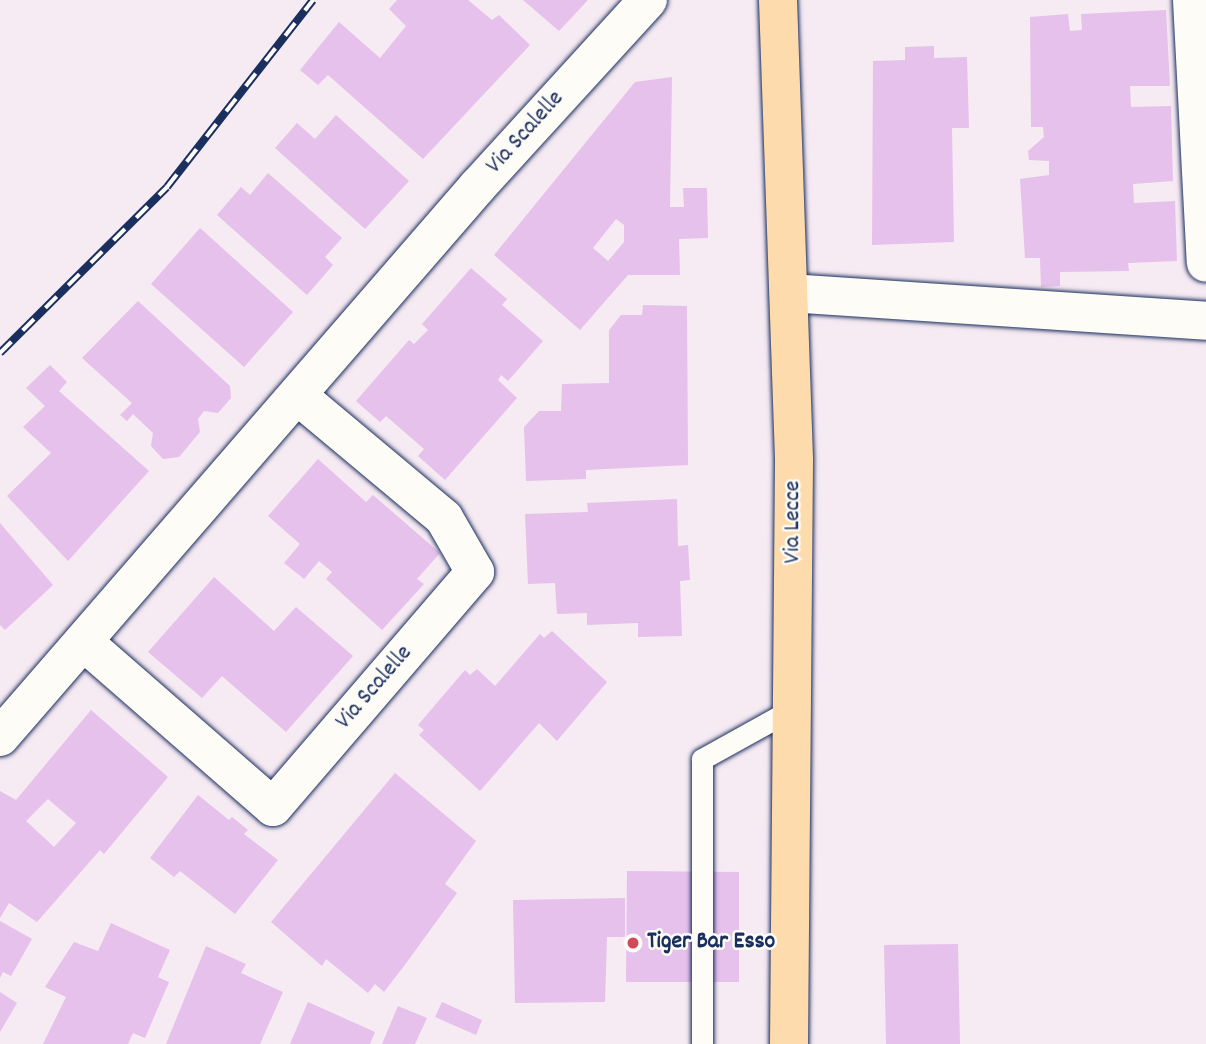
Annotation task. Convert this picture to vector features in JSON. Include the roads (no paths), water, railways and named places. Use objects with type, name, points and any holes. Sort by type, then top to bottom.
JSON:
[{"type":"main road","name":"Via Lecce","points":[[778,0],[789,293],[794,708],[789,1044]]},
{"type":"street","name":"Via Scalelle","points":[[0,737],[86,644],[298,397],[648,0]]},
{"type":"street","points":[[1192,0],[1206,263]]},
{"type":"street","points":[[789,293],[1206,321]]},
{"type":"street","name":"Via Scalelle","points":[[86,644],[273,807],[475,572],[444,518],[298,397]]},
{"type":"lane","points":[[702,1044],[702,759],[794,708]]},
{"type":"railway","points":[[0,353],[167,187],[313,0]]},
{"type":"place","name":"Tiger Bar Esso","points":[[633,943]]}]
